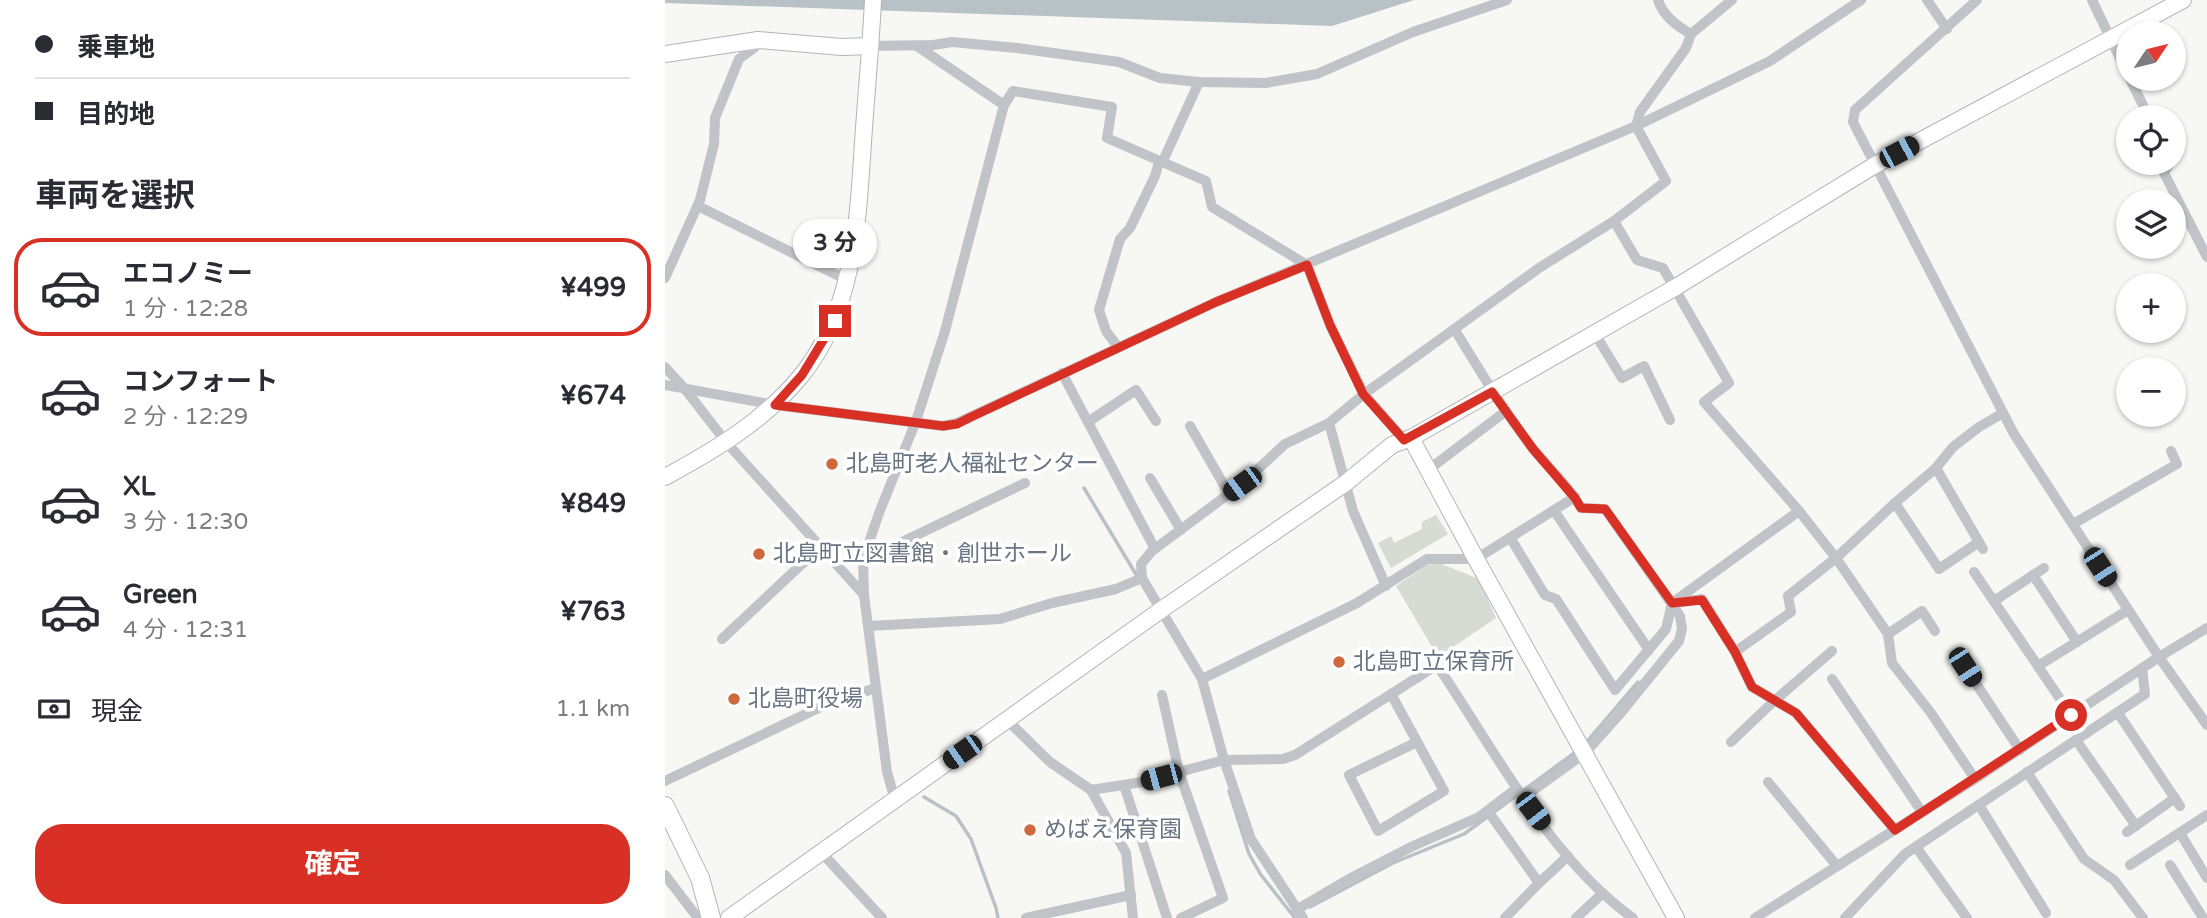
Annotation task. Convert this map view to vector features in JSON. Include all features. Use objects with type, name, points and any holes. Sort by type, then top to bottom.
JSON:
[{"type":"main road","points":[[665,806],[700,878],[712,918]]},
{"type":"street","points":[[665,477],[726,442],[775,405],[802,375],[835,321],[851,264],[862,168],[873,0]]},
{"type":"street","points":[[665,54],[758,40],[842,47],[871,41],[916,46],[952,42],[1119,62],[1160,78],[1199,82],[1266,83],[1317,74],[1413,32],[1507,0]]},
{"type":"street","points":[[1658,0],[1660,7],[1674,24],[1691,34]]},
{"type":"street","points":[[1455,330],[1492,392],[1533,449],[1581,508],[1605,509],[1680,616],[1682,629],[1679,641],[1585,752],[1520,793],[1491,815],[1479,817],[1449,836],[1385,865],[1299,914],[1251,839],[1224,760],[1202,679],[1142,578],[1141,564],[1155,549],[1229,494],[1285,444],[1329,423],[1363,394],[1539,268],[1614,221],[1666,181],[1636,126],[1640,111],[1686,48],[1691,34],[1731,0]]},
{"type":"street","points":[[665,385],[775,405],[943,426],[957,424],[1216,302],[1636,126],[1770,61],[1861,0]]},
{"type":"street","points":[[1927,0],[1947,29]]},
{"type":"street","points":[[1977,0],[1855,110],[1853,122],[2003,413],[2128,610],[2207,724]]},
{"type":"street","points":[[2092,0],[2116,50]]},
{"type":"street","points":[[729,918],[1161,610],[1347,482],[1392,445],[1595,334],[1875,165],[2183,0]]},
{"type":"street","points":[[665,278],[698,206],[714,144],[715,118],[739,59],[754,48],[758,40]]},
{"type":"street","points":[[916,46],[1005,105]]},
{"type":"street","points":[[1118,347],[1106,331],[1099,310],[1120,239],[1130,228],[1199,82]]},
{"type":"street","points":[[895,800],[887,772],[864,594],[865,552],[916,421],[945,331],[1005,105],[1013,91],[1112,107],[1107,138],[1206,181],[1212,207],[1307,265],[1330,325],[1363,394],[1407,439],[1428,470],[1676,918]]},
{"type":"street","points":[[2165,175],[2207,257]]},
{"type":"street","points":[[698,206],[847,280]]},
{"type":"street","points":[[1614,221],[1637,260],[1663,268],[1729,383],[1705,402],[1836,558],[1888,634],[1892,663],[1931,713],[1975,779]]},
{"type":"street","points":[[1595,334],[1622,378],[1644,366],[1670,420]]},
{"type":"street","points":[[665,367],[726,442],[864,594]]},
{"type":"street","points":[[1062,373],[1155,549]]},
{"type":"street","points":[[1088,422],[1136,390],[1156,421]]},
{"type":"street","points":[[1428,470],[1506,411]]},
{"type":"street","points":[[1735,652],[1791,612],[1788,596],[1836,558],[1936,468],[1953,447],[2003,413]]},
{"type":"street","points":[[1329,423],[1353,511],[1386,586]]},
{"type":"street","points":[[1190,426],[1229,494]]},
{"type":"street","points":[[2073,524],[2177,464],[2171,451]]},
{"type":"street","points":[[1895,503],[1939,569],[1981,546],[1936,468]]},
{"type":"street","points":[[1150,478],[1181,530]]},
{"type":"street","points":[[865,552],[877,554],[1025,483]]},
{"type":"street","points":[[1202,679],[1386,586],[1427,559],[1476,559],[1575,498]]},
{"type":"street","points":[[1511,539],[1545,595],[1556,599],[1615,690],[1666,629],[1672,603],[1799,511]]},
{"type":"street","points":[[1555,512],[1649,650]]},
{"type":"street","points":[[722,639],[820,547]]},
{"type":"street","points":[[1994,601],[2044,568]]},
{"type":"street","points":[[1974,572],[2071,715]]},
{"type":"street","points":[[2033,575],[2077,642]]},
{"type":"street","points":[[869,626],[1000,619],[1052,603],[1115,589],[1142,578]]},
{"type":"street","points":[[1672,603],[1702,600],[1735,652],[1752,687],[1796,713],[1895,830]]},
{"type":"street","points":[[2038,666],[2128,610]]},
{"type":"street","points":[[1888,634],[1922,611],[1935,631]]},
{"type":"street","points":[[1755,918],[2207,628]]},
{"type":"street","points":[[1731,742],[1832,651]]},
{"type":"street","points":[[1091,790],[1124,785],[1224,760],[1283,759],[1295,755],[1437,665],[1520,793],[1568,856],[1603,893],[1633,918]]},
{"type":"street","points":[[1965,667],[2020,750]]},
{"type":"street","points":[[1853,915],[1905,854],[2145,694],[2142,668]]},
{"type":"street","points":[[1832,679],[1922,812]]},
{"type":"street","points":[[665,781],[829,704],[876,688]]},
{"type":"street","points":[[1391,694],[1417,742],[1444,792],[1378,831],[1349,775],[1417,742]]},
{"type":"street","points":[[1162,695],[1179,772],[1223,898],[1181,918]]},
{"type":"street","points":[[2076,740],[2132,829],[2178,802],[2117,713]]},
{"type":"street","points":[[1007,720],[1050,762],[1091,790],[1126,853],[1133,918]]},
{"type":"street","points":[[2027,772],[2084,859],[2114,880],[2143,918]]},
{"type":"street","points":[[1768,782],[1837,866]]},
{"type":"street","points":[[1124,785],[1167,918]]},
{"type":"street","points":[[1979,805],[2046,913]]},
{"type":"street","points":[[1491,815],[1539,883]]},
{"type":"street","points":[[2130,865],[2207,815]]},
{"type":"street","points":[[2179,833],[2207,878]]},
{"type":"street","points":[[1916,847],[1967,918]]},
{"type":"street","points":[[821,852],[882,918]]},
{"type":"street","points":[[1505,918],[1568,856]]},
{"type":"street","points":[[2170,864],[2203,918]]},
{"type":"street","points":[[665,875],[698,918]]},
{"type":"street","points":[[1576,918],[1603,893]]},
{"type":"street","points":[[1026,918],[1131,895]]},
{"type":"street","points":[[1514,908],[1522,918]]},
{"type":"shaded area","points":[[665,0],[1414,0],[1332,26],[665,3]]},
{"type":"shaded area","points":[[1436,515],[1448,534],[1391,568],[1378,543],[1391,536],[1394,543],[1422,529],[1422,522]]},
{"type":"shaded area","points":[[1439,563],[1479,579],[1496,618],[1438,657],[1396,586],[1427,565]]},
{"type":"waterway","points":[[1084,488],[1137,576]]},
{"type":"waterway","points":[[1585,744],[1638,682]]},
{"type":"waterway","points":[[1310,907],[1393,863],[1464,834],[1577,751]]},
{"type":"waterway","points":[[1229,791],[1249,854],[1261,875],[1295,918]]},
{"type":"waterway","points":[[924,797],[956,816],[971,839],[998,918]]},
{"type":"place","name":"北島町老人福祉センター","points":[[832,464]]},
{"type":"place","name":"北島町立図書館・創世ホール","points":[[759,554]]},
{"type":"place","name":"北島町立保育所","points":[[1339,662]]},
{"type":"place","name":"北島町役場","points":[[734,699]]},
{"type":"place","name":"めばえ保育園","points":[[1030,830]]},
{"type":"route","points":[[835,321],[802,375],[775,405],[943,426],[957,424],[1216,302],[1307,265],[1330,325],[1363,394],[1404,440],[1492,392],[1533,449],[1581,508],[1605,509],[1672,603],[1702,600],[1735,652],[1752,687],[1796,713],[1895,830],[2071,715]]}]
